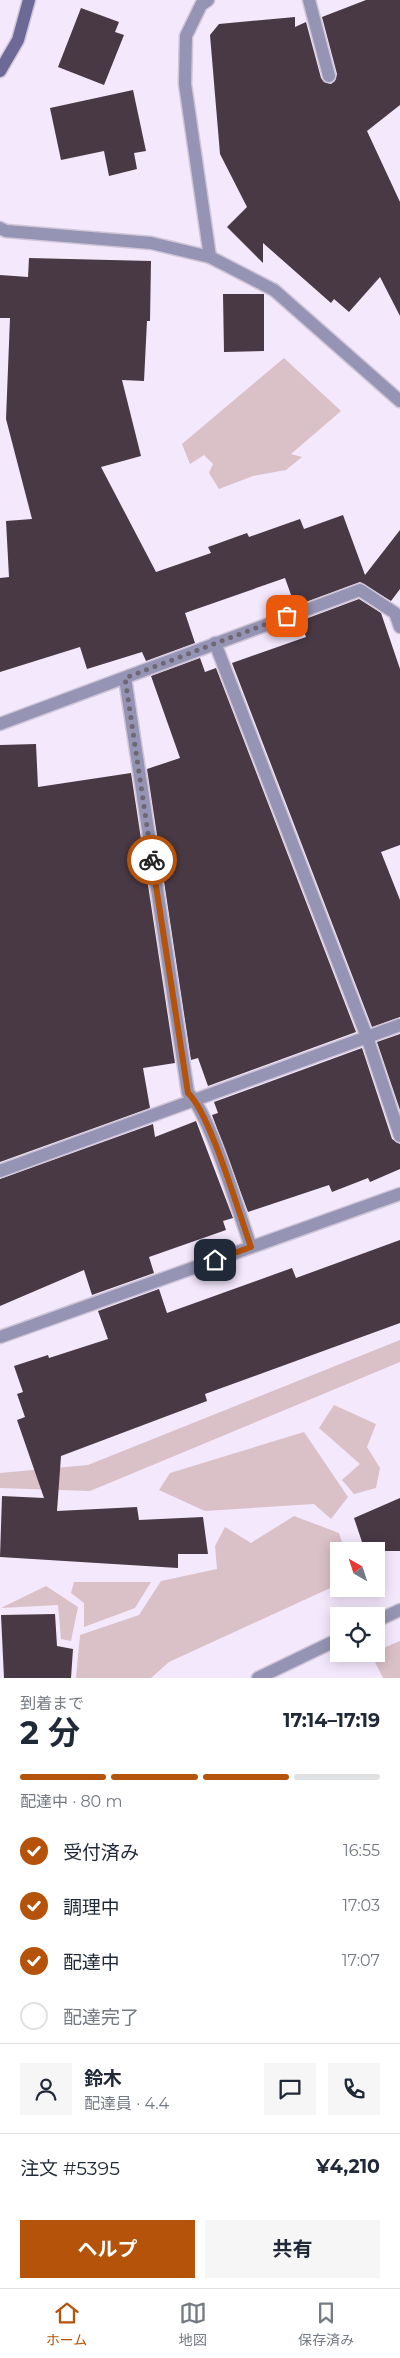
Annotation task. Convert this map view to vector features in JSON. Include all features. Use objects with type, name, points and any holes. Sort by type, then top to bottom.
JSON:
[{"type":"main road","points":[[0,71],[18,40],[29,0]]},
{"type":"street","points":[[208,0],[201,5],[186,36],[185,84],[210,257]]},
{"type":"street","points":[[309,0],[329,76]]},
{"type":"street","points":[[0,228],[6,231],[151,243],[210,257],[274,290],[400,402]]},
{"type":"street","points":[[0,724],[360,590],[395,613],[400,627]]},
{"type":"street","points":[[215,643],[367,1037],[400,1136]]},
{"type":"street","points":[[125,678],[188,1093],[195,1100],[211,1135],[251,1247]]},
{"type":"street","points":[[0,1171],[400,1025]]},
{"type":"street","points":[[0,1337],[400,1194]]},
{"type":"street","points":[[385,1617],[400,1610]]},
{"type":"street","points":[[258,1678],[330,1643]]},
{"type":"shaded area","points":[[284,358],[341,411],[291,454],[302,457],[286,470],[253,476],[219,489],[209,473],[213,464],[204,455],[190,464],[182,444]]},
{"type":"shaded area","points":[[400,1340],[400,1362],[90,1491],[0,1488],[0,1473],[88,1465]]},
{"type":"shaded area","points":[[334,1405],[376,1424],[367,1447],[380,1468],[376,1488],[354,1494],[342,1480],[360,1464],[319,1428]]},
{"type":"shaded area","points":[[304,1432],[348,1497],[331,1519],[314,1504],[205,1511],[159,1490],[170,1473]]},
{"type":"shaded area","points":[[294,1516],[339,1533],[342,1542],[330,1542],[330,1588],[169,1662],[151,1678],[76,1678],[80,1635],[139,1615],[161,1581],[217,1569],[215,1546],[225,1527],[251,1543]]},
{"type":"shaded area","points":[[74,1582],[151,1582],[135,1608],[84,1627],[84,1603],[71,1593]]},
{"type":"shaded area","points":[[46,1586],[78,1607],[71,1641],[61,1639],[58,1605],[1,1608]]},
{"type":"shaded area","points":[[400,1641],[400,1678],[383,1678],[375,1662],[385,1662],[385,1647]]},
{"type":"building","points":[[366,0],[400,0],[400,105],[367,131],[400,202],[400,316],[380,277],[349,312],[334,299],[331,303],[263,243],[263,263],[227,227],[247,207],[220,154],[210,35],[219,24],[295,17],[295,27],[306,22],[321,78],[324,82],[331,84],[335,81],[337,74],[322,17]]},
{"type":"building","points":[[81,8],[119,22],[115,32],[124,35],[104,85],[58,67]]},
{"type":"building","points":[[133,90],[146,151],[134,153],[137,169],[109,176],[104,151],[61,160],[50,108]]},
{"type":"building","points":[[29,258],[151,261],[150,321],[147,321],[144,381],[122,380],[141,456],[101,467],[156,572],[211,553],[208,547],[247,533],[249,537],[300,519],[304,529],[343,515],[365,575],[400,530],[400,589],[391,601],[360,582],[295,606],[285,578],[185,613],[195,643],[146,661],[142,652],[87,669],[80,647],[0,672],[0,578],[9,577],[6,521],[32,519],[6,419],[10,318],[0,318],[0,275],[28,277]]},
{"type":"building","points":[[223,294],[264,294],[264,351],[224,352]]},
{"type":"building","points":[[359,599],[381,613],[400,669],[400,845],[381,852],[400,900],[400,1017],[372,1027],[232,663],[306,637],[300,621]]},
{"type":"building","points":[[200,658],[205,672],[216,668],[356,1032],[208,1086],[198,1058],[191,1060],[147,769],[180,758],[151,676]]},
{"type":"building","points":[[36,744],[38,787],[131,773],[175,1063],[143,1068],[150,1108],[0,1162],[0,745]]},
{"type":"building","points":[[400,1034],[400,1110],[377,1042]]},
{"type":"building","points":[[362,1048],[392,1139],[400,1144],[400,1169],[370,1182],[368,1178],[332,1192],[329,1185],[248,1212],[212,1115],[218,1113],[214,1102]]},
{"type":"building","points":[[196,1121],[233,1218],[223,1221],[226,1230],[149,1257],[154,1273],[92,1295],[84,1270],[0,1306],[0,1179],[153,1124],[155,1137]]},
{"type":"building","points":[[400,1240],[400,1323],[205,1394],[207,1401],[61,1456],[57,1511],[137,1507],[139,1520],[203,1517],[208,1554],[178,1554],[178,1568],[0,1557],[2,1496],[44,1498],[17,1420],[25,1417],[17,1394],[23,1392],[14,1366],[48,1355],[49,1358],[108,1339],[98,1311],[159,1289],[167,1313],[292,1268],[296,1278]]},
{"type":"building","points":[[400,1498],[400,1551],[385,1551],[385,1542],[362,1542],[354,1518]]},
{"type":"building","points":[[55,1614],[57,1646],[73,1649],[71,1678],[4,1678],[1,1615]]},
{"type":"way so far","points":[[152,860],[125,678],[287,616]]},
{"type":"route","points":[[152,860],[188,1093],[195,1100],[211,1135],[251,1247],[215,1260]]}]
